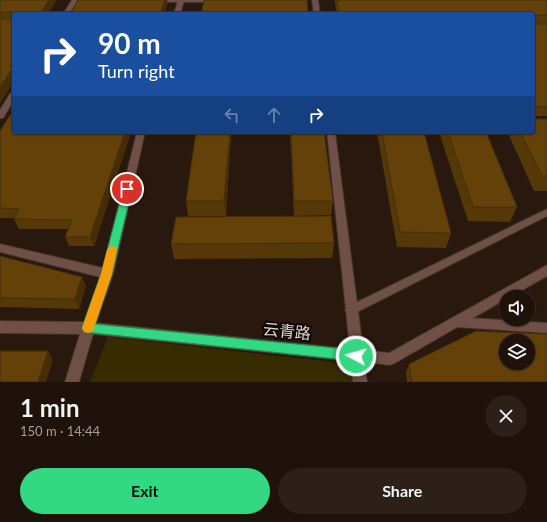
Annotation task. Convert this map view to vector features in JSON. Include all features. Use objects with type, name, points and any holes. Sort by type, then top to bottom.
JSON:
[{"type":"street","points":[[315,0],[317,12]]},
{"type":"street","points":[[178,12],[181,1]]},
{"type":"street","points":[[72,382],[106,274],[141,134]]},
{"type":"street","points":[[330,134],[360,382]]},
{"type":"street","points":[[0,248],[106,274]]},
{"type":"street","name":"云青路","points":[[0,327],[88,328],[390,359],[547,270]]},
{"type":"lane","points":[[67,12],[75,0]]},
{"type":"lane","points":[[152,0],[219,0]]},
{"type":"lane","points":[[0,116],[12,97]]},
{"type":"lane","points":[[351,310],[547,212]]},
{"type":"lane","points":[[455,322],[547,328]]},
{"type":"shaded area","points":[[108,337],[350,364],[352,382],[90,382]]},
{"type":"building","points":[[0,0],[49,0],[41,12],[0,12]]},
{"type":"building","points":[[78,0],[165,0],[161,12],[71,12]]},
{"type":"building","points":[[204,0],[307,0],[308,12],[201,12]]},
{"type":"building","points":[[337,0],[547,0],[547,15],[535,15],[535,12],[339,12]]},
{"type":"building","points":[[0,19],[12,19],[12,69],[0,87]]},
{"type":"building","points":[[535,24],[547,24],[547,107],[535,106]]},
{"type":"building","points":[[12,112],[12,134],[124,134],[90,237],[65,237],[72,220],[14,219],[19,209],[0,208],[0,131]]},
{"type":"building","points":[[535,119],[547,119],[547,176],[542,176],[521,134],[535,134]]},
{"type":"building","points":[[196,134],[230,134],[224,201],[186,201]]},
{"type":"building","points":[[291,134],[324,134],[333,201],[294,201]]},
{"type":"building","points":[[382,134],[425,134],[451,233],[400,232]]},
{"type":"building","points":[[449,134],[487,134],[517,207],[473,207]]},
{"type":"building","points":[[331,216],[334,243],[171,244],[176,217]]},
{"type":"building","points":[[0,256],[82,277],[75,299],[0,298]]},
{"type":"building","points":[[476,331],[547,334],[547,382],[412,382],[409,364]]},
{"type":"building","points":[[0,351],[48,351],[38,382],[0,382]]},
{"type":"slow traffic","points":[[88,328],[106,274],[112,250]]},
{"type":"route","points":[[127,189],[106,274],[88,328],[356,356]]}]
